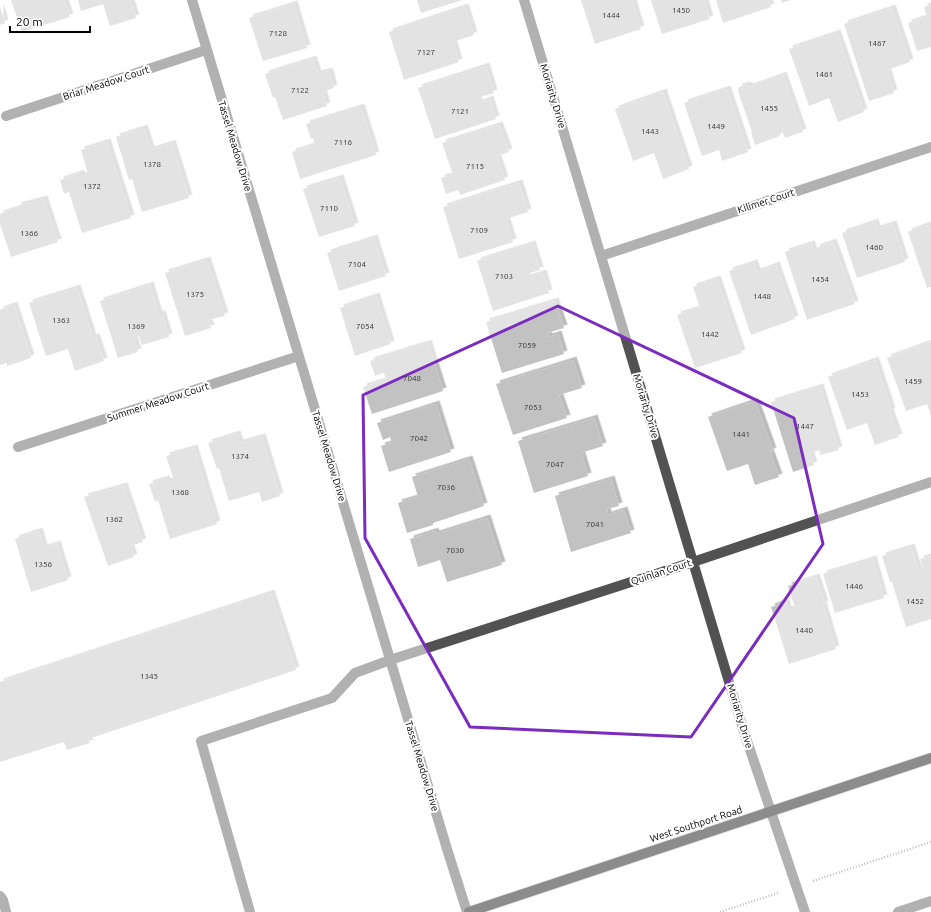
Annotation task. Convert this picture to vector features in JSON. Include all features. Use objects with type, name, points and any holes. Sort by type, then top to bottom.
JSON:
[{"type":"main road","name":"West Southport Road","points":[[468,912],[931,758]]},
{"type":"street","name":"Tassel Meadow Drive","points":[[192,0],[447,849],[468,912]]},
{"type":"street","name":"Moriarity Drive","points":[[524,0],[745,735],[805,912]]},
{"type":"street","name":"Briar Meadow Court","points":[[6,116],[206,50]]},
{"type":"street","name":"Kilimer Court","points":[[601,256],[931,147]]},
{"type":"street","name":"Summer Meadow Court","points":[[18,447],[299,356]]},
{"type":"street","name":"Quinlan Court","points":[[250,912],[201,741],[332,698],[355,673],[390,660],[693,562],[931,482]]},
{"type":"street","points":[[0,896],[3,900],[6,912]]},
{"type":"street","points":[[898,912],[931,901]]},
{"type":"path","points":[[720,912],[931,842]]},
{"type":"highlighted area","points":[[558,306],[794,418],[823,544],[691,737],[470,727],[365,538],[363,395]]},
{"type":"building","points":[[11,0],[64,0],[70,17],[22,32]]},
{"type":"building","points":[[78,0],[130,0],[136,18],[110,26],[103,4],[81,11]]},
{"type":"building","points":[[417,0],[462,0],[421,13]]},
{"type":"building","points":[[581,0],[632,0],[641,29],[595,44]]},
{"type":"building","points":[[651,0],[704,0],[710,19],[662,34]]},
{"type":"building","points":[[716,0],[768,0],[771,7],[723,23]]},
{"type":"building","points":[[781,0],[791,0],[782,3]]},
{"type":"building","points":[[294,4],[307,48],[263,61],[249,18]]},
{"type":"building","points":[[931,5],[931,47],[917,51],[908,23],[927,17],[924,7]]},
{"type":"building","points":[[0,7],[5,23],[0,25]]},
{"type":"building","points":[[465,7],[474,35],[453,42],[459,62],[404,80],[389,32]]},
{"type":"building","points":[[892,8],[910,62],[887,70],[894,93],[869,101],[844,24]]},
{"type":"building","points":[[837,33],[864,112],[838,122],[829,98],[809,106],[789,49]]},
{"type":"building","points":[[313,59],[318,74],[329,71],[334,88],[323,92],[327,106],[283,120],[275,97],[273,98],[265,74]]},
{"type":"building","points":[[486,66],[494,93],[477,98],[479,103],[490,99],[496,119],[435,139],[418,88]]},
{"type":"building","points":[[783,75],[803,132],[785,138],[780,125],[777,127],[780,136],[755,145],[738,91],[739,87],[746,85],[750,87]]},
{"type":"building","points":[[727,89],[748,152],[722,161],[719,150],[702,156],[684,103]]},
{"type":"building","points":[[663,92],[689,169],[663,179],[654,153],[633,161],[615,109]]},
{"type":"building","points":[[361,107],[376,155],[300,179],[292,152],[315,145],[313,138],[311,139],[306,124]]},
{"type":"building","points":[[499,125],[509,152],[497,156],[505,180],[460,195],[458,190],[446,194],[441,178],[453,175],[442,143]]},
{"type":"building","points":[[144,128],[151,150],[172,143],[189,198],[142,212],[132,179],[129,180],[116,137]]},
{"type":"building","points":[[107,142],[131,218],[82,233],[69,192],[64,194],[60,180],[81,173],[81,176],[88,174],[81,150]]},
{"type":"building","points":[[340,178],[355,226],[319,237],[303,189]]},
{"type":"building","points":[[519,183],[528,212],[506,219],[513,242],[459,259],[443,207]]},
{"type":"building","points":[[44,199],[58,242],[11,257],[0,224],[0,214],[18,208],[17,206]]},
{"type":"building","points":[[875,222],[877,229],[893,224],[905,262],[857,278],[842,233]]},
{"type":"building","points":[[927,225],[931,236],[931,287],[927,288],[908,232]]},
{"type":"building","points":[[374,238],[386,276],[339,291],[327,253]]},
{"type":"building","points":[[833,242],[855,304],[807,320],[785,252],[811,244],[815,254],[818,253],[816,248]]},
{"type":"building","points":[[532,244],[540,270],[526,274],[527,278],[543,273],[549,293],[493,311],[477,261]]},
{"type":"building","points":[[207,260],[225,316],[208,320],[211,328],[185,336],[165,273]]},
{"type":"building","points":[[754,263],[757,272],[776,265],[795,319],[751,335],[729,271]]},
{"type":"building","points":[[717,279],[742,353],[695,368],[677,315],[700,308],[693,287]]},
{"type":"building","points":[[150,285],[159,315],[162,314],[169,337],[142,345],[139,336],[134,338],[138,352],[118,358],[100,301]]},
{"type":"building","points":[[77,288],[93,338],[96,337],[104,361],[75,371],[68,349],[46,356],[29,303]]},
{"type":"building","points":[[376,296],[391,344],[355,356],[340,308]]},
{"type":"building","points":[[555,301],[564,328],[547,333],[549,337],[558,334],[564,354],[502,373],[486,322]]},
{"type":"building","points":[[14,305],[31,358],[7,366],[7,363],[0,365],[0,310]]},
{"type":"building","points":[[931,342],[931,416],[927,404],[906,411],[887,358]]},
{"type":"building","points":[[428,343],[443,391],[372,414],[363,387],[386,380],[384,373],[375,376],[370,361]]},
{"type":"building","points":[[573,360],[582,388],[559,395],[567,418],[513,435],[496,384]]},
{"type":"building","points":[[875,360],[899,437],[875,445],[867,423],[847,430],[828,377]]},
{"type":"building","points":[[820,387],[839,450],[820,455],[819,450],[810,453],[814,465],[793,472],[771,402]]},
{"type":"building","points":[[755,401],[773,451],[770,452],[779,477],[755,485],[748,464],[727,471],[708,417]]},
{"type":"building","points":[[436,404],[451,452],[389,472],[381,446],[392,443],[390,437],[383,440],[377,423]]},
{"type":"building","points":[[594,418],[603,446],[581,453],[588,476],[534,493],[518,441]]},
{"type":"building","points":[[237,434],[240,443],[262,437],[280,496],[262,502],[259,492],[229,501],[219,468],[217,469],[208,443]]},
{"type":"building","points":[[194,448],[217,524],[170,539],[158,500],[155,502],[149,484],[166,479],[167,482],[174,480],[166,456]]},
{"type":"building","points":[[469,459],[484,506],[407,533],[398,503],[418,497],[412,477]]},
{"type":"building","points":[[611,479],[619,506],[607,509],[608,515],[624,510],[631,533],[571,552],[555,496]]},
{"type":"building","points":[[124,486],[143,542],[130,546],[134,557],[108,566],[84,497]]},
{"type":"building","points":[[487,518],[502,565],[447,582],[440,560],[418,567],[410,539],[435,531],[436,534]]},
{"type":"building","points":[[39,531],[44,548],[57,544],[68,580],[31,592],[15,539]]},
{"type":"building","points":[[911,547],[918,569],[923,567],[920,559],[931,556],[931,619],[906,627],[882,556]]},
{"type":"building","points":[[873,559],[884,598],[835,613],[823,574]]},
{"type":"building","points":[[816,577],[825,604],[823,605],[836,649],[789,664],[771,607],[786,602],[788,610],[795,608],[788,586]]},
{"type":"building","points":[[271,593],[296,670],[88,739],[90,743],[67,750],[64,742],[0,762],[0,682]]}]
